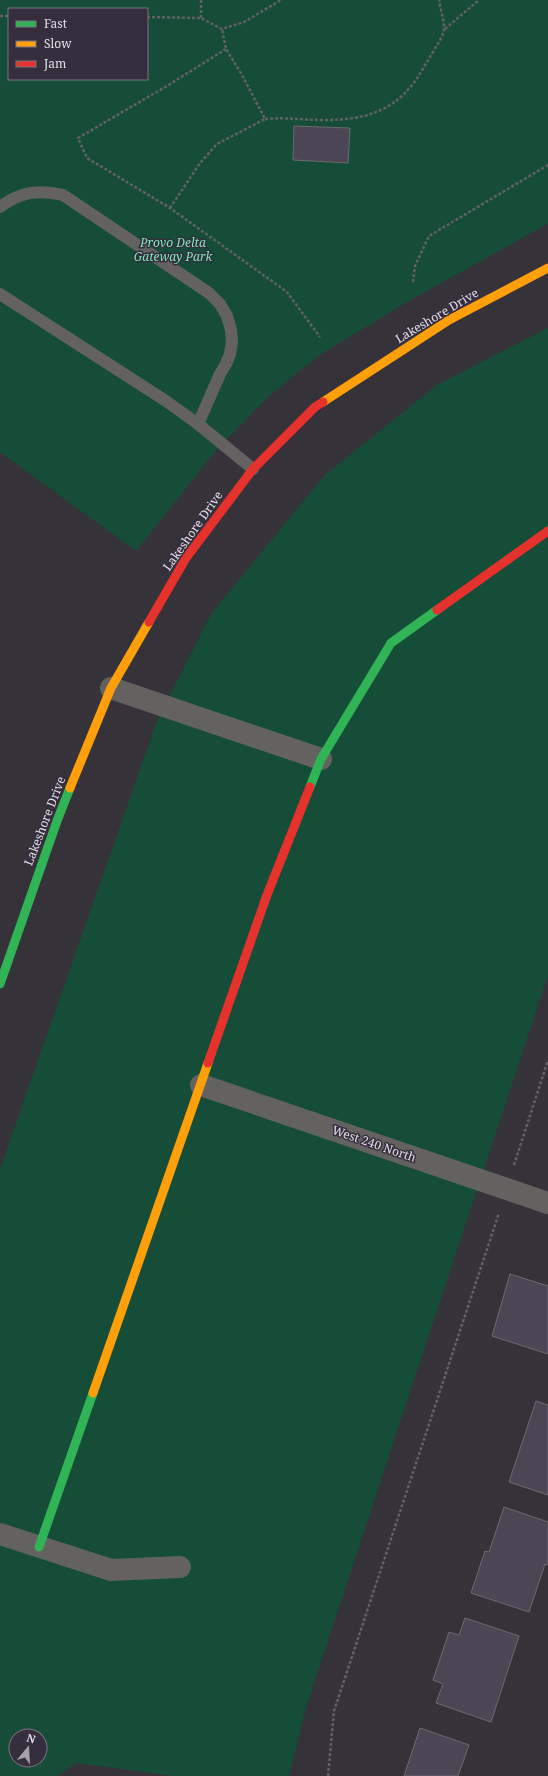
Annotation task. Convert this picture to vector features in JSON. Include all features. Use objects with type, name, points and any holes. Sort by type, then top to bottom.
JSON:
[{"type":"street","name":"Lakeshore Drive","points":[[0,984],[56,821],[111,688],[186,558],[253,469],[315,407],[449,320],[548,268]]},
{"type":"street","points":[[39,1547],[268,895],[321,759],[391,643],[548,531]]},
{"type":"street","points":[[111,688],[321,759]]},
{"type":"street","name":"West 240 North","points":[[201,1085],[548,1203]]},
{"type":"street","points":[[0,1534],[111,1570],[180,1567]]},
{"type":"lane","points":[[0,207],[22,194],[36,191],[63,195],[210,293],[220,304],[227,316],[231,330],[230,354],[198,424]]},
{"type":"lane","points":[[0,294],[166,401],[198,424],[253,469]]},
{"type":"path","points":[[201,0],[201,18]]},
{"type":"path","points":[[148,17],[201,18],[222,29],[244,22],[281,0]]},
{"type":"path","points":[[439,0],[444,30]]},
{"type":"path","points":[[170,208],[200,163],[217,144],[265,119],[299,118],[322,120],[362,117],[379,113],[407,92],[421,73],[444,30],[479,0]]},
{"type":"path","points":[[222,29],[226,49],[242,75],[265,119]]},
{"type":"path","points":[[226,49],[167,86],[78,138],[87,158],[170,208],[287,292],[320,338]]},
{"type":"path","points":[[413,282],[415,266],[429,236],[548,165]]},
{"type":"path","points":[[328,1776],[334,1711],[507,1189],[548,1060]]},
{"type":"green space","name":"Provo Delta Gateway Park","points":[[0,0],[548,0],[548,224],[414,298],[318,356],[268,397],[218,448],[136,551],[0,452]]},
{"type":"green space","points":[[548,328],[548,975],[306,1707],[289,1776],[174,1776],[76,1763],[58,1776],[0,1776],[0,1169],[157,721],[211,614],[325,475],[437,385]]},
{"type":"building","points":[[294,126],[350,128],[348,163],[293,160]]},
{"type":"building","points":[[510,1274],[548,1286],[548,1354],[492,1336]]},
{"type":"building","points":[[536,1401],[548,1405],[548,1495],[509,1482]]},
{"type":"building","points":[[504,1507],[548,1522],[548,1565],[545,1564],[529,1612],[471,1593],[485,1551],[489,1552]]},
{"type":"building","points":[[465,1618],[519,1636],[491,1722],[436,1703],[443,1684],[433,1680],[449,1632],[459,1635]]},
{"type":"building","points":[[420,1728],[469,1745],[458,1776],[404,1776]]},
{"type":"traffic: fast","points":[[310,787],[321,759],[391,643],[437,610]]},
{"type":"traffic: fast","points":[[0,984],[70,788]]},
{"type":"traffic: fast","points":[[39,1547],[93,1393]]},
{"type":"traffic: slow","points":[[323,402],[449,320],[548,268]]},
{"type":"traffic: slow","points":[[70,788],[111,688],[149,622]]},
{"type":"traffic: slow","points":[[93,1393],[208,1063]]},
{"type":"traffic: jam","points":[[149,622],[186,558],[253,469],[315,407],[323,402]]},
{"type":"traffic: jam","points":[[437,610],[548,531]]},
{"type":"traffic: jam","points":[[208,1063],[267,895],[310,787]]}]
